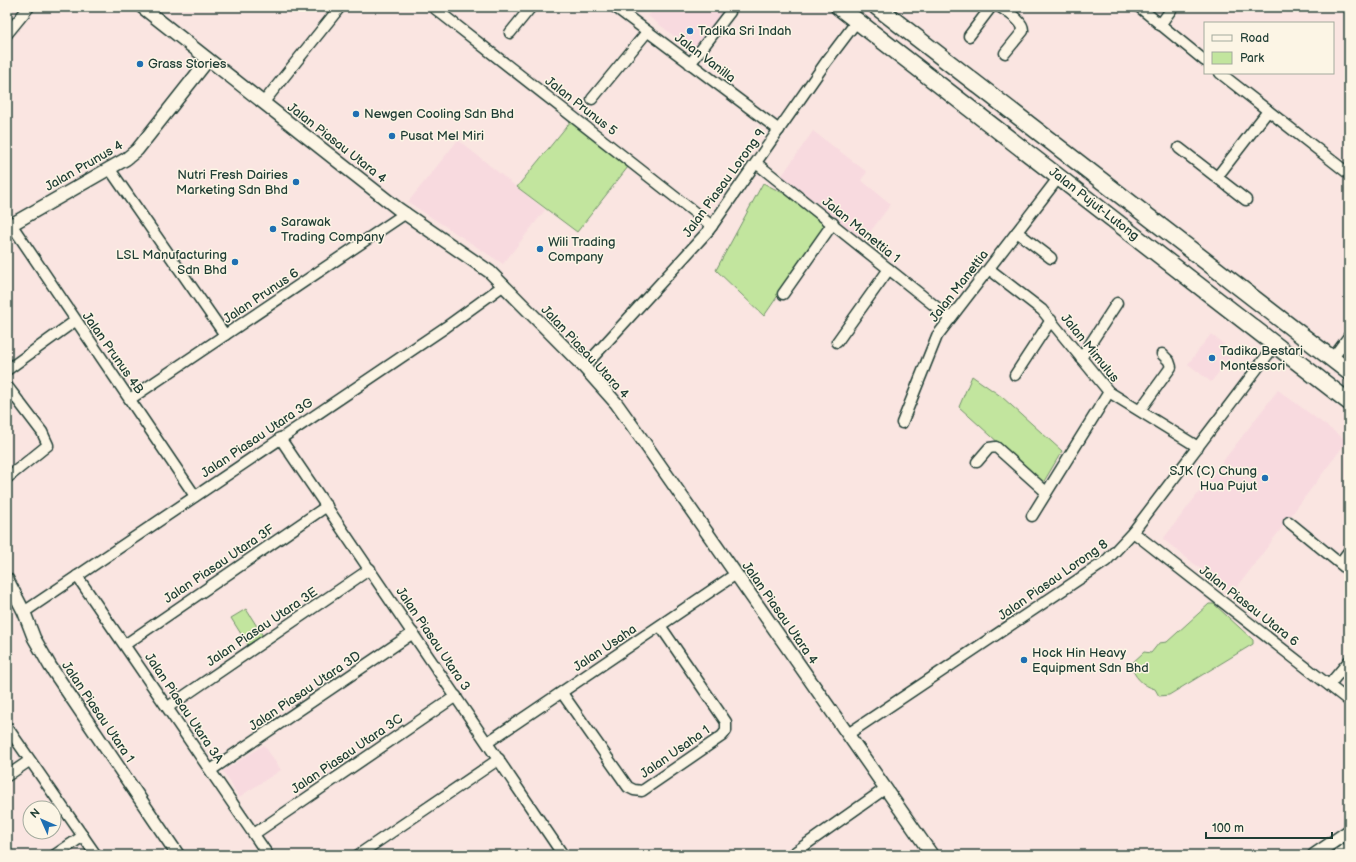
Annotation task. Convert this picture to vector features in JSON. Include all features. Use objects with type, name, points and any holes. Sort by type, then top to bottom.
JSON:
[{"type":"highway","name":"Jalan Pujut-Lutong","points":[[839,7],[1349,402]]},
{"type":"highway","name":"Jalan Pujut-Lutong","points":[[877,7],[1127,198],[1349,372]]},
{"type":"street","points":[[7,34],[29,7]]},
{"type":"street","name":"Jalan Piasau Utara 4","points":[[142,7],[155,11],[208,60],[263,103],[406,213],[469,255],[504,285],[584,367],[616,403],[932,855]]},
{"type":"street","points":[[263,103],[340,7]]},
{"type":"street","name":"Jalan Prunus 5","points":[[433,7],[712,226]]},
{"type":"street","points":[[510,33],[531,7]]},
{"type":"street","name":"Jalan Vanilla","points":[[616,7],[647,32],[779,130]]},
{"type":"street","points":[[969,36],[991,7]]},
{"type":"street","points":[[1000,7],[1024,27],[1023,31],[1005,53]]},
{"type":"street","points":[[1139,7],[1204,60]]},
{"type":"street","points":[[1160,25],[1173,7]]},
{"type":"street","points":[[690,64],[730,12]]},
{"type":"street","name":"Jalan Piasau Lorong 9","points":[[584,367],[712,226],[857,21]]},
{"type":"street","points":[[592,99],[647,32]]},
{"type":"street","name":"Jalan Prunus 4","points":[[9,226],[137,150],[208,60]]},
{"type":"street","points":[[1221,74],[1349,174]]},
{"type":"street","points":[[1217,177],[1268,111]]},
{"type":"street","points":[[1180,148],[1246,200]]},
{"type":"street","name":"Jalan Manettia 1","points":[[756,163],[950,318]]},
{"type":"street","points":[[109,168],[225,335]]},
{"type":"street","name":"Jalan Manettia","points":[[902,423],[937,336],[1059,177]]},
{"type":"street","name":"Jalan Prunus 6","points":[[130,399],[406,213]]},
{"type":"street","points":[[782,294],[833,223]]},
{"type":"street","name":"Jalan Prunus 4B","points":[[9,226],[130,399],[195,496]]},
{"type":"street","points":[[1017,232],[1051,258]]},
{"type":"street","points":[[837,342],[889,269]]},
{"type":"street","name":"Jalan Mimulus","points":[[989,269],[1042,310],[1109,392],[1140,410],[1198,448]]},
{"type":"street","name":"Jalan Piasau Utara 3G","points":[[24,612],[446,327],[504,285]]},
{"type":"street","points":[[1081,358],[1117,303]]},
{"type":"street","points":[[1015,375],[1050,320]]},
{"type":"street","points":[[7,370],[75,321]]},
{"type":"street","points":[[1332,359],[1349,336]]},
{"type":"street","name":"Jalan Piasau Lorong 8","points":[[848,734],[1106,561],[1133,532],[1275,345]]},
{"type":"street","points":[[1140,410],[1172,367],[1169,361],[1162,354]]},
{"type":"street","points":[[7,386],[42,432],[48,445],[7,478]]},
{"type":"street","points":[[1032,516],[1109,392]]},
{"type":"street","name":"Jalan Piasau Utara 3","points":[[280,438],[499,758],[562,855]]},
{"type":"street","points":[[977,462],[989,448],[996,447],[1046,492]]},
{"type":"street","name":"Jalan Piasau Utara 3F","points":[[126,644],[327,506]]},
{"type":"street","points":[[1288,522],[1349,571]]},
{"type":"street","name":"Jalan Piasau Utara 6","points":[[1133,532],[1349,701]]},
{"type":"street","points":[[1340,563],[1349,551]]},
{"type":"street","name":"Jalan Piasau Utara 3E","points":[[168,707],[370,569]]},
{"type":"street","name":"Jalan Usaha","points":[[488,742],[661,627],[736,574]]},
{"type":"street","name":"Jalan Piasau Utara 3A","points":[[78,576],[126,644],[268,855]]},
{"type":"street","name":"Jalan Piasau Utara 1","points":[[7,579],[24,612],[34,638],[50,666],[178,855]]},
{"type":"street","name":"Jalan Usaha 1","points":[[562,692],[628,787],[642,791],[722,736],[726,731],[726,722],[661,627]]},
{"type":"street","name":"Jalan Piasau Utara 3D","points":[[211,770],[413,633]]},
{"type":"street","points":[[1329,684],[1349,661]]},
{"type":"street","name":"Jalan Piasau Utara 3C","points":[[254,834],[456,696]]},
{"type":"street","points":[[7,728],[96,855]]},
{"type":"street","points":[[358,855],[499,758]]},
{"type":"street","points":[[7,776],[29,760]]},
{"type":"street","points":[[791,855],[886,788]]},
{"type":"street","points":[[1314,855],[1349,831]]},
{"type":"street","points":[[55,855],[82,836]]},
{"type":"street","points":[[1338,855],[1349,848]]},
{"type":"shaded area","name":"Tadika Sri Indah","points":[[656,7],[736,7],[700,47],[682,42],[648,16]]},
{"type":"shaded area","points":[[813,131],[867,172],[861,180],[891,204],[864,240],[781,177]]},
{"type":"shaded area","points":[[458,140],[545,210],[503,264],[408,202]]},
{"type":"shaded area","name":"Tadika Bestari Montessori","points":[[1211,334],[1234,353],[1211,382],[1188,364]]},
{"type":"shaded area","name":"SJK (C) Chung Hua Pujut","points":[[1278,390],[1347,441],[1232,594],[1163,539]]},
{"type":"shaded area","points":[[264,745],[281,770],[239,797],[223,771]]},
{"type":"green space","points":[[571,121],[628,167],[577,232],[517,187]]},
{"type":"green space","points":[[763,183],[785,194],[826,225],[764,316],[716,270]]},
{"type":"green space","points":[[972,376],[1002,397],[1062,451],[1043,483],[959,407]]},
{"type":"green space","points":[[1209,604],[1214,604],[1253,640],[1253,644],[1169,695],[1159,696],[1155,689],[1146,686],[1139,680],[1134,673],[1131,664],[1144,652],[1151,653],[1159,643],[1167,642]]},
{"type":"green space","points":[[246,609],[263,636],[248,645],[231,618]]},
{"type":"place","name":"Tadika Sri Indah","points":[[690,31]]},
{"type":"place","name":"Grass Stories","points":[[140,64]]},
{"type":"place","name":"Newgen Cooling Sdn Bhd","points":[[356,114]]},
{"type":"place","name":"Pusat Mel Miri","points":[[392,136]]},
{"type":"place","name":"Nutri Fresh Dairies Marketing Sdn Bhd","points":[[296,182]]},
{"type":"place","name":"Sarawak Trading Company","points":[[273,229]]},
{"type":"place","name":"Wili Trading Company","points":[[540,249]]},
{"type":"place","name":"LSL Manufacturing Sdn Bhd","points":[[235,262]]},
{"type":"place","name":"Tadika Bestari Montessori","points":[[1212,358]]},
{"type":"place","name":"SJK (C) Chung Hua Pujut","points":[[1265,478]]},
{"type":"place","name":"Hock Hin Heavy Equipment Sdn Bhd","points":[[1024,660]]}]
